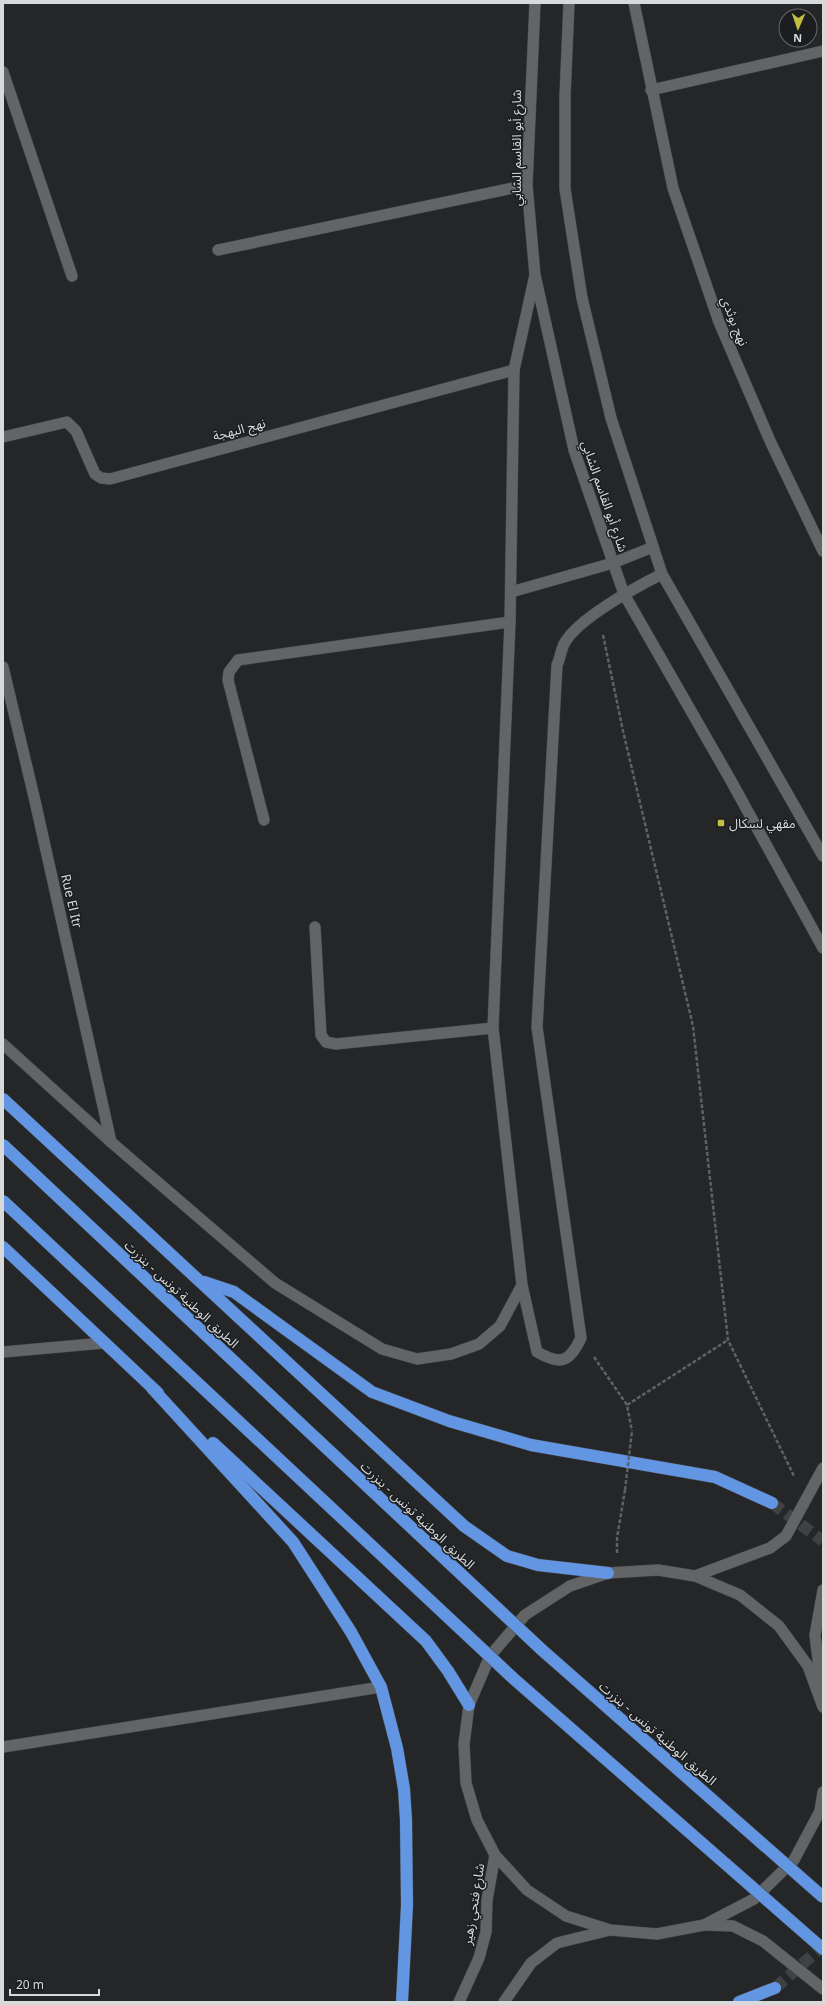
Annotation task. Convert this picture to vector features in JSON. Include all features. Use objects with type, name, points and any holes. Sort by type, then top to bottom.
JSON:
[{"type":"highway","points":[[3,1099],[471,1530],[507,1556],[538,1566],[612,1573]]},
{"type":"highway","name":"الطريق الوطنية تونس - بنزرت","points":[[3,1145],[542,1650],[823,1897]]},
{"type":"highway","points":[[3,1201],[514,1679],[823,1949]]},
{"type":"highway","points":[[3,1247],[152,1388],[426,1641],[448,1671],[469,1705]]},
{"type":"highway","points":[[199,1280],[234,1292],[372,1392],[449,1421],[531,1445],[715,1477],[772,1503]]},
{"type":"highway","points":[[152,1388],[293,1542],[351,1632],[381,1687],[397,1748],[405,1805],[408,1850],[402,2002]]},
{"type":"highway","points":[[739,2002],[775,1988]]},
{"type":"street","name":"شارع أبو القاسم الشابي","points":[[536,3],[528,185],[535,275],[574,450],[624,594],[730,778],[823,948]]},
{"type":"street","points":[[569,3],[565,96],[564,189],[582,298],[611,418],[662,574],[823,856]]},
{"type":"street","name":"نهج بوثدي","points":[[634,3],[651,90],[673,188],[718,322],[771,443],[823,551]]},
{"type":"street","points":[[651,90],[823,51]]},
{"type":"street","points":[[3,72],[72,276]]},
{"type":"street","points":[[218,250],[528,185]]},
{"type":"street","points":[[535,275],[514,370],[510,622],[493,1028],[522,1285],[537,1352],[551,1360],[563,1360],[574,1353],[581,1338],[537,1027],[557,665],[564,644],[572,635],[624,594],[662,574]]},
{"type":"street","name":"نهج البهجة","points":[[3,436],[67,422],[76,431],[95,474],[101,478],[110,479],[514,370]]},
{"type":"street","points":[[510,592],[613,563],[653,547]]},
{"type":"street","points":[[264,820],[228,680],[229,672],[238,660],[510,622]]},
{"type":"street","name":"Rue El Itr","points":[[3,666],[35,800],[111,1142]]},
{"type":"street","points":[[315,928],[321,1035],[326,1042],[336,1044],[493,1028]]},
{"type":"street","points":[[3,1044],[111,1142],[275,1283],[382,1349],[417,1359],[451,1354],[479,1344],[500,1326],[522,1285]]},
{"type":"street","points":[[3,1352],[104,1343]]},
{"type":"street","points":[[695,1576],[770,1548],[786,1536],[823,1468]]},
{"type":"street","points":[[823,1707],[808,1666],[779,1626],[740,1595],[695,1576],[658,1570],[612,1573],[570,1586],[525,1615],[490,1656],[469,1705],[464,1744],[466,1783],[477,1820],[495,1855],[526,1890],[566,1916],[610,1930],[658,1934],[704,1925],[733,1926],[763,1941],[823,1989]]},
{"type":"street","points":[[823,1590],[815,1635],[823,1698]]},
{"type":"street","points":[[3,1747],[381,1687]]},
{"type":"street","points":[[704,1925],[754,1900],[794,1860],[820,1811],[823,1792]]},
{"type":"street","name":"شارع فتحي زهير","points":[[459,2002],[479,1958],[486,1932],[487,1900],[495,1855]]},
{"type":"street","points":[[504,2002],[531,1963],[558,1943],[610,1930]]},
{"type":"path","points":[[598,613],[623,731],[693,1026],[728,1340],[793,1475],[813,1488]]},
{"type":"path","points":[[581,1338],[626,1405],[632,1431],[625,1490],[612,1573]]},
{"type":"path","points":[[626,1405],[728,1340]]},
{"type":"tunnel","points":[[772,1503],[823,1541]]},
{"type":"tunnel","points":[[775,1988],[823,1946]]},
{"type":"place","name":"مقهي لسكال","points":[[721,823]]}]
